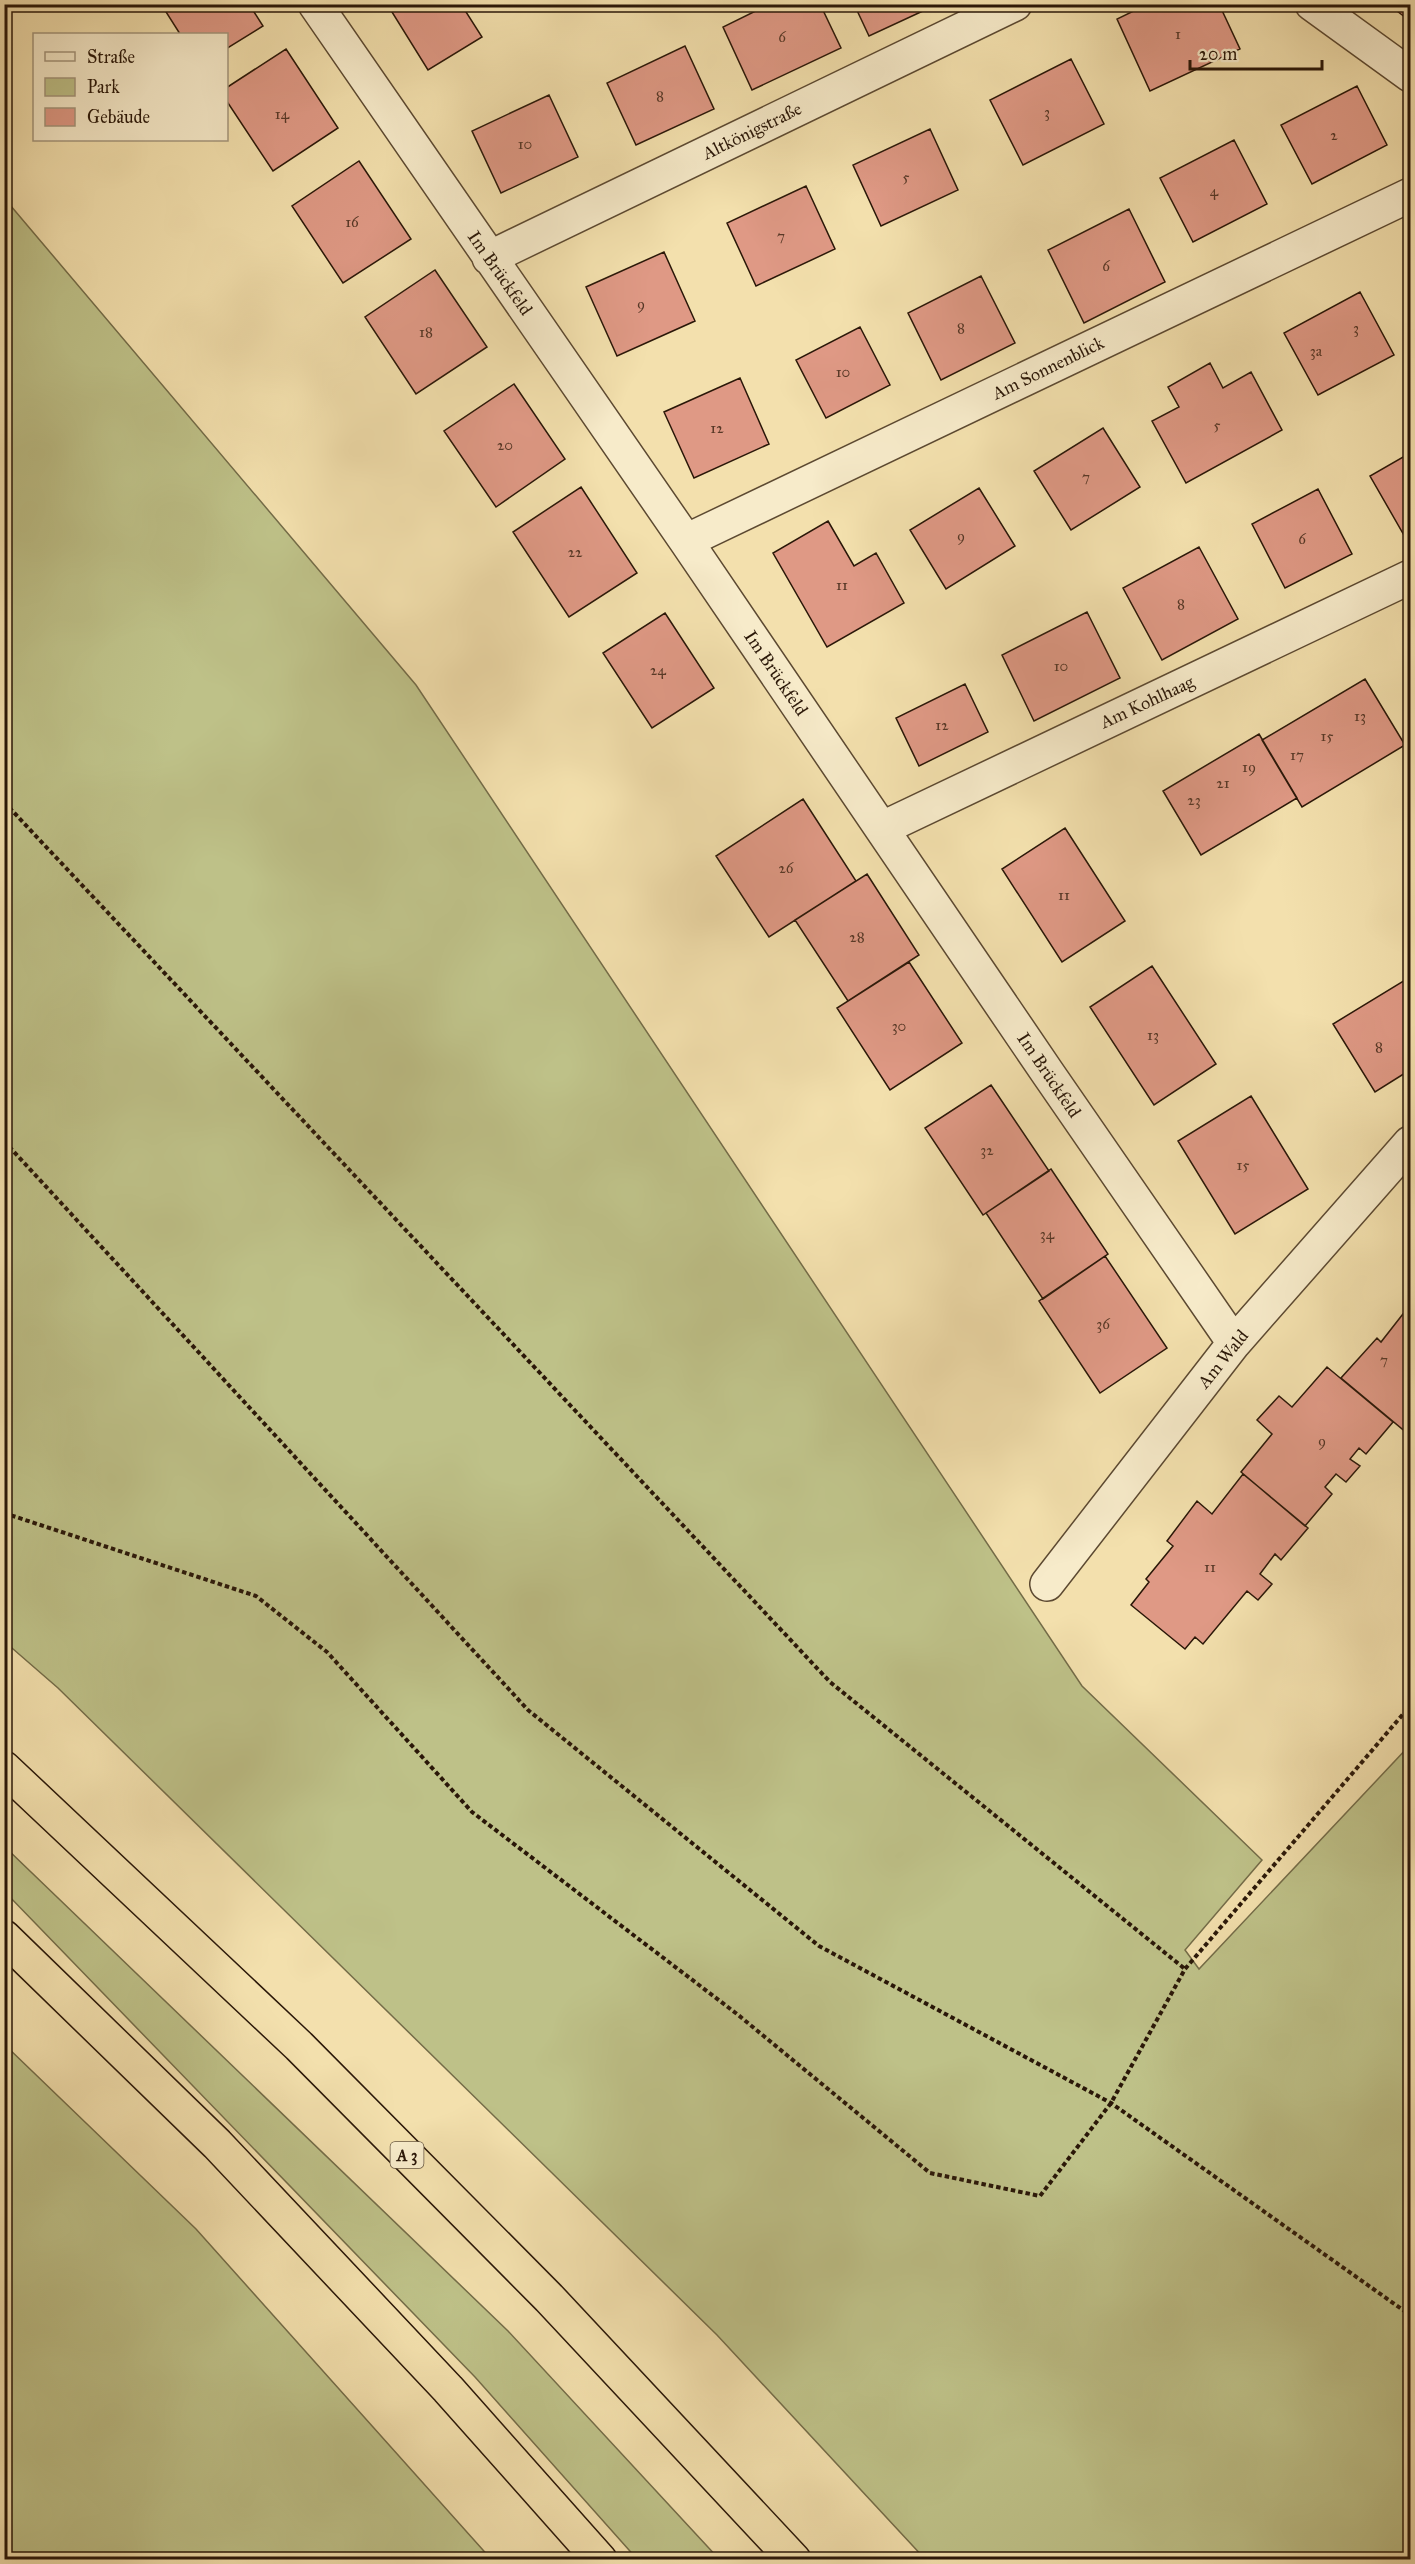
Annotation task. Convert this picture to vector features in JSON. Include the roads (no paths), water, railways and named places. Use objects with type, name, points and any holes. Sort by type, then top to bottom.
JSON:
[{"type":"highway","name":"A 3","points":[[4,1768],[299,2046],[549,2298],[794,2559]]},
{"type":"highway","points":[[4,1937],[217,2144],[448,2389],[600,2559]]},
{"type":"street","name":"Im Brückfeld","points":[[315,4],[883,828],[1047,1072],[1234,1343]]},
{"type":"street","name":"Altkönigstraße","points":[[489,258],[1015,4]]},
{"type":"street","points":[[1312,4],[1410,75]]},
{"type":"street","name":"Am Sonnenblick","points":[[686,541],[1410,195]]},
{"type":"street","name":"Am Kohlhaag","points":[[883,828],[1410,577]]},
{"type":"street","name":"Am Wald","points":[[1047,1584],[1234,1343],[1410,1143]]}]
